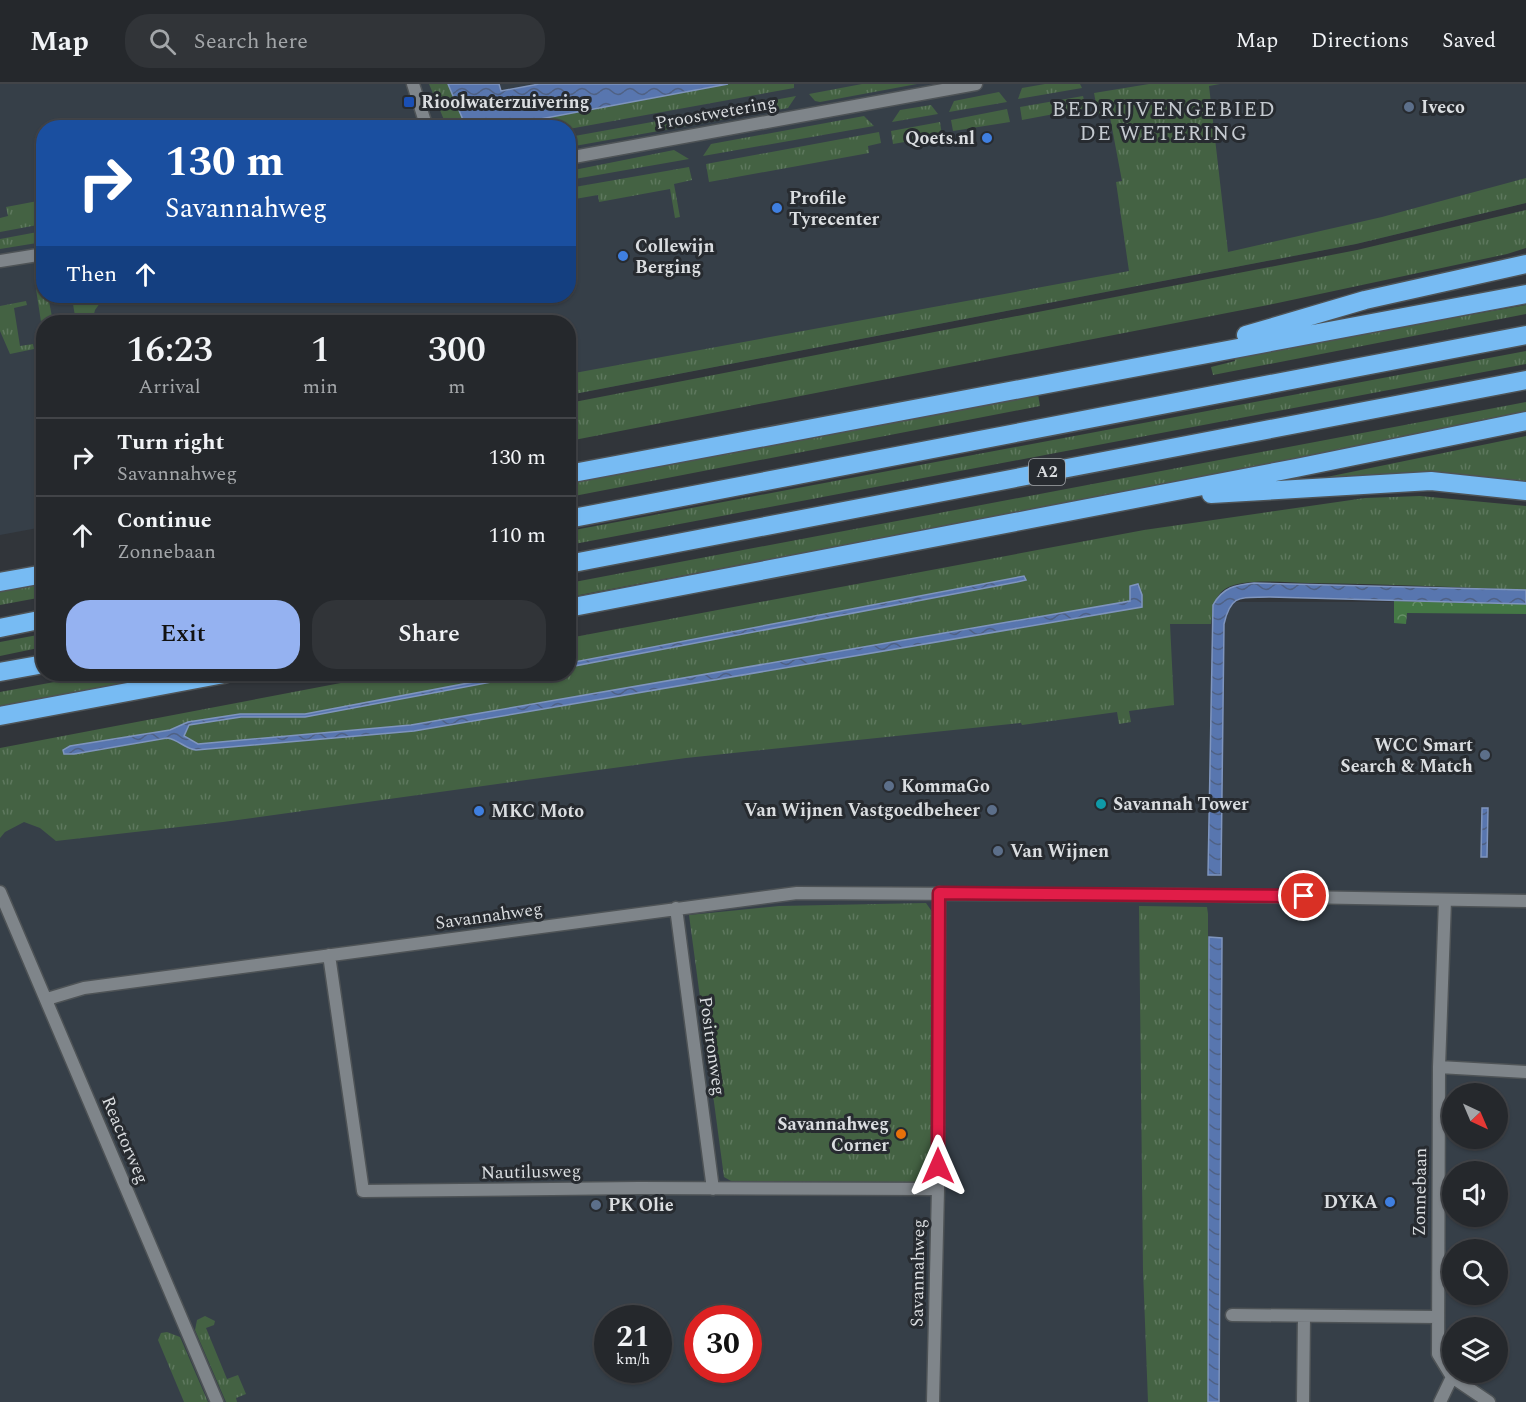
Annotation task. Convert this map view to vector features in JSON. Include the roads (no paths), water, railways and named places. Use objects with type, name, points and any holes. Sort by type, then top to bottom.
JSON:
[{"type":"highway","points":[[1140,365],[1365,300],[1526,264]]},
{"type":"highway","points":[[576,472],[1526,294]]},
{"type":"highway","points":[[576,517],[1526,335]]},
{"type":"highway","name":"A2","points":[[576,562],[1526,380]]},
{"type":"highway","points":[[576,606],[1153,496],[1526,421]]},
{"type":"highway","points":[[1153,496],[1299,491],[1413,481],[1484,484],[1526,491]]},
{"type":"highway","points":[[0,582],[36,575]]},
{"type":"highway","points":[[0,627],[36,620]]},
{"type":"highway","points":[[0,672],[36,665]]},
{"type":"highway","points":[[0,716],[187,681]]},
{"type":"street","points":[[413,84],[424,120]]},
{"type":"street","name":"Proostwetering","points":[[576,157],[976,84]]},
{"type":"street","points":[[0,261],[36,255]]},
{"type":"street","name":"Reactorweg","points":[[0,892],[217,1402]]},
{"type":"street","name":"Savannahweg","points":[[47,999],[84,988],[797,893],[1180,895],[1445,900]]},
{"type":"street","name":"Savannahweg","points":[[933,1402],[938,1189],[939,893]]},
{"type":"street","points":[[1445,900],[1526,902]]},
{"type":"street","name":"Zonnebaan","points":[[1442,1360],[1438,1353],[1437,1317],[1439,1067],[1445,900]]},
{"type":"street","name":"Positronweg","points":[[676,908],[713,1189]]},
{"type":"street","name":"Nautilusweg","points":[[329,955],[363,1191],[938,1189]]},
{"type":"street","points":[[1439,1067],[1526,1072]]},
{"type":"street","points":[[1232,1315],[1437,1317]]},
{"type":"street","points":[[1303,1402],[1304,1317]]},
{"type":"street","points":[[1440,1402],[1449,1383]]},
{"type":"street","name":"Zonnebaan","points":[[1461,1383],[1489,1402]]},
{"type":"water","points":[[448,84],[499,84],[501,91],[539,84],[728,84],[535,120],[463,120]]},
{"type":"water","points":[[1024,576],[1026,580],[576,666],[576,662]]},
{"type":"water","points":[[1254,583],[1526,590],[1526,604],[1269,597],[1244,598],[1234,602],[1224,624],[1221,875],[1208,875],[1213,605],[1221,594],[1230,588]]},
{"type":"water","points":[[1138,584],[1142,595],[1142,607],[414,731],[196,750],[167,738],[74,754],[64,754],[63,750],[70,746],[170,730],[188,722],[240,714],[305,714],[479,681],[497,681],[305,717],[241,717],[189,725],[184,736],[198,744],[411,725],[1130,601],[1130,586]]},
{"type":"water","points":[[1482,808],[1488,808],[1487,857],[1481,857]]},
{"type":"water","points":[[1209,937],[1222,938],[1219,1402],[1208,1402]]},
{"type":"place","name":"Rioolwaterzuivering","points":[[409,102]]},
{"type":"place","name":"Iveco","points":[[1409,107]]},
{"type":"place","name":"Qoets.nl","points":[[987,138]]},
{"type":"place","name":"Profile Tyrecenter","points":[[777,208]]},
{"type":"place","name":"Collewijn Berging","points":[[623,256]]},
{"type":"place","name":"WCC Smart Search & Match","points":[[1485,755]]},
{"type":"place","name":"KommaGo","points":[[889,786]]},
{"type":"place","name":"Savannah Tower","points":[[1101,804]]},
{"type":"place","name":"Van Wijnen Vastgoedbeheer","points":[[992,810]]},
{"type":"place","name":"MKC Moto","points":[[479,811]]},
{"type":"place","name":"Van Wijnen","points":[[998,851]]},
{"type":"place","name":"Savannahweg Corner","points":[[901,1134]]},
{"type":"place","name":"DYKA","points":[[1390,1202]]},
{"type":"place","name":"PK Olie","points":[[596,1205]]},
{"type":"district","name":"BEDRIJVENGEBIED DE WETERING","points":[[1164,122]]}]
